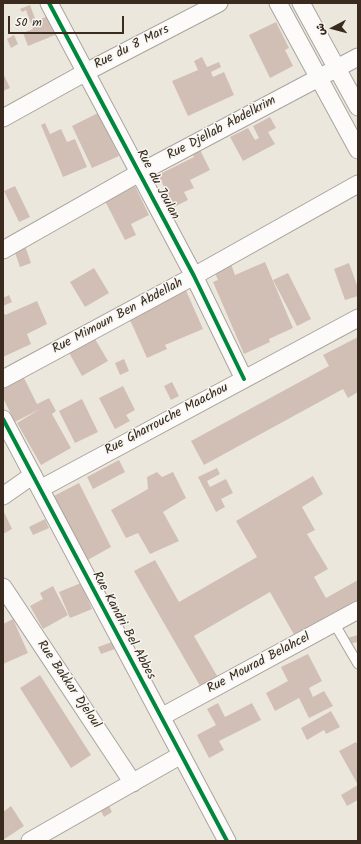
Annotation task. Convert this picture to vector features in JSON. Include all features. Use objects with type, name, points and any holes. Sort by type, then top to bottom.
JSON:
[{"type":"street","name":"Rue du Joulan","points":[[49,3],[194,276],[244,379]]},
{"type":"street","name":"Rue du 8 Mars","points":[[3,118],[86,72],[219,3]]},
{"type":"street","points":[[278,3],[358,150]]},
{"type":"street","points":[[302,3],[358,107]]},
{"type":"street","name":"Rue Djellab Abdelkrim","points":[[3,250],[139,173],[358,57]]},
{"type":"street","name":"Rue Mimoun Ben Abdellah","points":[[3,379],[194,276],[358,184]]},
{"type":"street","name":"Rue Gharrouche Maachou","points":[[3,496],[36,482],[244,379],[358,318]]},
{"type":"street","name":"Rue Kandri Bel Abbes","points":[[3,419],[160,718],[227,841]]},
{"type":"street","name":"Rue Bakkar Djeloul","points":[[3,587],[133,783]]},
{"type":"street","name":"Rue Mourad Belahcel","points":[[160,718],[358,610]]},
{"type":"street","points":[[30,841],[181,756]]},
{"type":"lane","points":[[334,623],[358,664]]},
{"type":"building","points":[[30,5],[36,21],[48,16],[55,35],[28,46],[23,33],[33,29],[26,10],[22,12],[20,9]]},
{"type":"building","points":[[276,22],[289,48],[285,50],[293,66],[270,78],[249,35]]},
{"type":"building","points":[[14,35],[18,44],[11,48],[7,39]]},
{"type":"building","points":[[202,57],[207,67],[219,62],[221,67],[211,72],[213,77],[224,72],[234,95],[188,116],[172,81],[198,70],[194,61]]},
{"type":"building","points":[[3,73],[10,88],[3,91]]},
{"type":"building","points":[[98,113],[119,156],[92,168],[72,126]]},
{"type":"building","points":[[270,117],[276,128],[268,132],[275,144],[243,161],[230,137],[248,128],[255,140],[259,138],[253,126]]},
{"type":"building","points":[[45,123],[50,134],[61,129],[67,142],[75,139],[87,167],[63,177],[41,125]]},
{"type":"building","points":[[197,144],[210,170],[190,180],[194,188],[184,192],[188,200],[170,209],[167,202],[171,200],[158,175],[194,157],[189,148]]},
{"type":"building","points":[[15,186],[30,217],[19,222],[4,191]]},
{"type":"building","points":[[135,186],[149,215],[131,224],[136,235],[125,240],[105,201]]},
{"type":"building","points":[[23,240],[31,263],[20,267],[12,244]]},
{"type":"building","points":[[265,262],[293,328],[269,339],[270,342],[244,354],[213,282],[218,280],[214,271],[231,264],[235,275]]},
{"type":"building","points":[[349,263],[358,288],[358,296],[345,300],[334,269]]},
{"type":"building","points":[[94,268],[109,293],[85,307],[70,282]]},
{"type":"building","points":[[288,273],[311,319],[297,326],[273,280]]},
{"type":"building","points":[[184,286],[203,329],[165,345],[167,349],[147,358],[126,311]]},
{"type":"building","points":[[9,295],[12,302],[3,306],[3,298]]},
{"type":"building","points":[[37,301],[47,324],[27,334],[31,344],[3,357],[3,310],[5,315]]},
{"type":"building","points":[[358,337],[358,392],[348,398],[343,389],[204,465],[191,441],[329,366],[323,355]]},
{"type":"building","points":[[95,339],[108,361],[82,376],[67,349],[76,343],[79,348]]},
{"type":"building","points":[[124,359],[129,371],[120,375],[115,363]]},
{"type":"building","points":[[22,374],[37,404],[49,398],[56,411],[52,414],[71,448],[41,465],[17,423],[40,409],[15,422],[3,398],[3,384]]},
{"type":"building","points":[[172,382],[179,396],[171,400],[164,386]]},
{"type":"building","points":[[123,386],[135,410],[126,415],[130,421],[115,429],[99,398]]},
{"type":"building","points":[[82,399],[98,432],[75,443],[59,411]]},
{"type":"building","points":[[119,460],[125,472],[93,489],[87,477]]},
{"type":"building","points":[[217,468],[220,474],[207,481],[210,487],[226,479],[233,493],[221,499],[225,507],[216,512],[198,477]]},
{"type":"building","points":[[157,472],[162,477],[173,472],[186,498],[163,512],[179,541],[150,554],[138,533],[126,538],[111,510],[148,489],[147,477]]},
{"type":"building","points":[[313,476],[323,494],[302,507],[315,530],[307,534],[328,569],[314,577],[326,598],[358,580],[358,605],[297,640],[270,592],[194,636],[220,681],[203,691],[134,571],[155,560],[179,602],[257,557],[236,521]]},
{"type":"building","points":[[79,483],[111,547],[84,562],[50,498]]},
{"type":"building","points":[[3,510],[12,529],[3,534]]},
{"type":"building","points":[[45,519],[49,528],[33,535],[29,527]]},
{"type":"building","points":[[81,583],[92,609],[70,618],[59,592]]},
{"type":"building","points":[[53,586],[68,615],[43,629],[30,606],[43,599],[40,593]]},
{"type":"building","points":[[13,619],[28,653],[3,664],[3,624]]},
{"type":"building","points":[[358,635],[358,642],[349,644],[347,638]]},
{"type":"building","points":[[112,642],[115,649],[101,654],[98,647]]},
{"type":"building","points":[[308,654],[322,681],[309,688],[313,697],[324,691],[333,706],[309,718],[299,698],[275,711],[266,693],[288,681],[281,667]]},
{"type":"building","points":[[40,675],[91,755],[71,768],[20,688]]},
{"type":"building","points":[[218,703],[225,717],[252,703],[261,720],[219,741],[224,750],[209,758],[197,735],[216,725],[207,709]]},
{"type":"building","points":[[331,711],[340,727],[326,734],[324,730],[307,740],[301,728]]},
{"type":"building","points":[[356,742],[358,745],[358,785],[339,751]]},
{"type":"building","points":[[358,785],[358,800],[347,806],[341,795]]},
{"type":"building","points":[[11,806],[24,826],[3,840],[3,812]]},
{"type":"building","points":[[109,806],[112,812],[104,817],[101,811]]},
{"type":"cycle path","points":[[49,3],[194,276],[244,379]]},
{"type":"cycle path","points":[[3,419],[227,841]]}]
